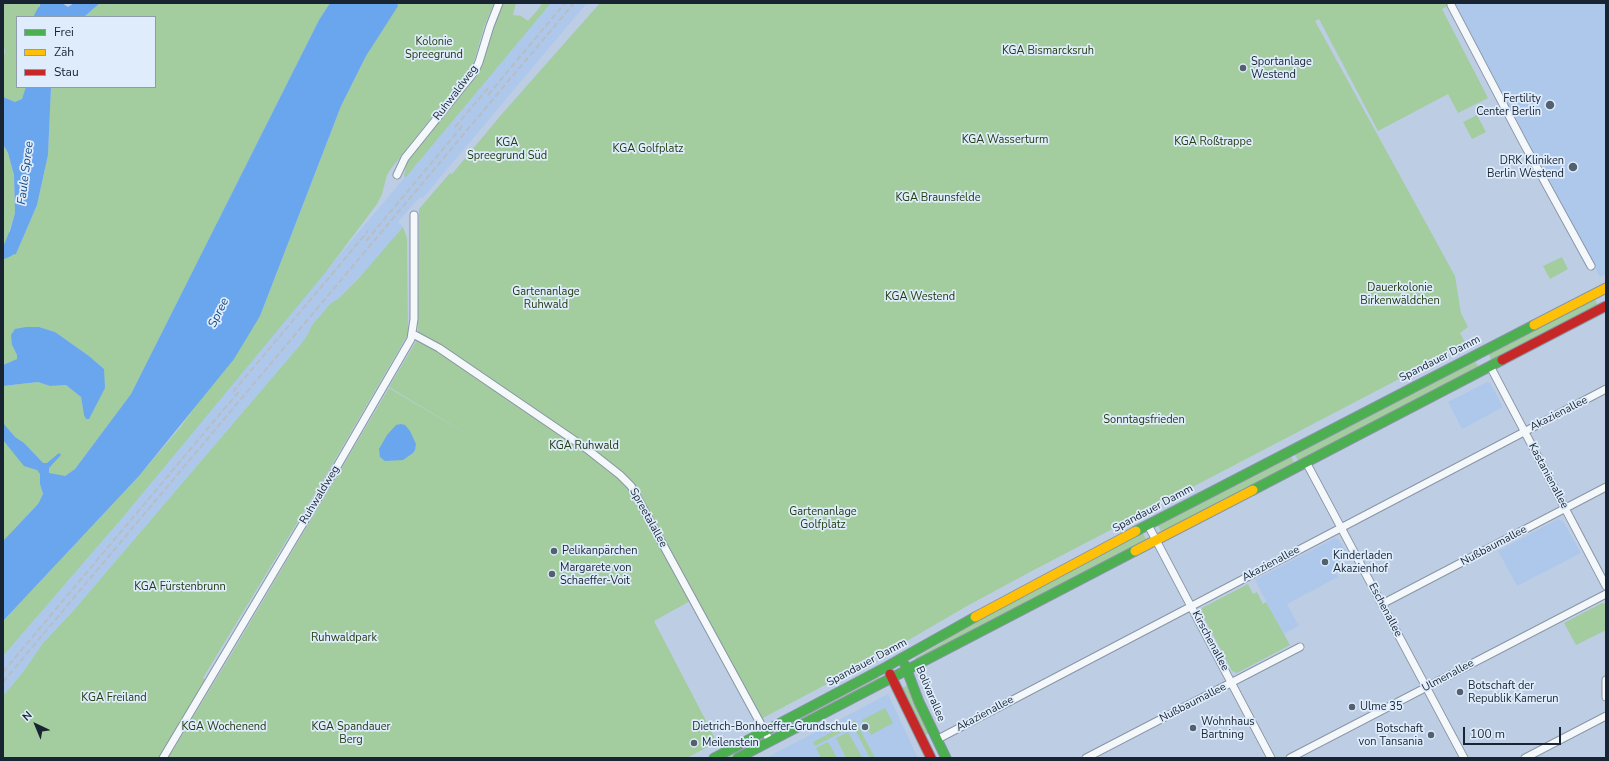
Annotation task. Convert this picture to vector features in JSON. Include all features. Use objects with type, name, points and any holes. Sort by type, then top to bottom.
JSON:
[{"type":"main road","name":"Spandauer Damm","points":[[714,758],[886,667],[962,623],[1606,288]]},
{"type":"main road","points":[[738,758],[1606,306]]},
{"type":"main road","name":"Bolivarallee","points":[[901,658],[919,702],[946,758]]},
{"type":"main road","points":[[886,667],[931,758]]},
{"type":"main road","name":"Bolivarallee","points":[[925,745],[938,739]]},
{"type":"street","name":"Ruhwaldweg","points":[[397,175],[405,158],[475,71],[480,62],[490,26],[499,3]]},
{"type":"street","points":[[1451,5],[1563,217],[1591,266]]},
{"type":"street","name":"Ruhwaldweg","points":[[163,758],[403,355],[413,334],[414,215]]},
{"type":"street","name":"Spreetalallee","points":[[413,334],[438,348],[587,449],[620,475],[631,486],[770,741]]},
{"type":"street","name":"Kastanienallee","points":[[1490,366],[1606,586]]},
{"type":"street","name":"Akazienallee","points":[[938,739],[1606,389]]},
{"type":"street","name":"Eschenallee","points":[[1306,462],[1464,758]]},
{"type":"street","name":"Nußbaumallee","points":[[1382,604],[1606,487]]},
{"type":"street","name":"Kirschenallee","points":[[1148,525],[1271,758]]},
{"type":"street","name":"Ulmenallee","points":[[1290,758],[1606,594]]},
{"type":"street","name":"Nußbaumallee","points":[[1086,758],[1300,647]]},
{"type":"street","points":[[1606,680],[1606,697]]},
{"type":"street","points":[[1525,758],[1606,716]]},
{"type":"shaded area","points":[[551,3],[587,3],[422,199],[420,197],[398,222],[403,227],[375,261],[338,299],[331,303],[312,325],[301,344],[74,610],[43,643],[23,672],[3,696],[3,656],[123,517],[268,340]]},
{"type":"shaded area","name":"DRK Kliniken Berlin Westend","points":[[1455,3],[1606,3],[1606,274],[1600,277],[1490,75]]},
{"type":"shaded area","points":[[1487,382],[1490,383],[1503,407],[1462,429],[1448,402]]},
{"type":"shaded area","points":[[1558,519],[1563,521],[1581,553],[1517,586],[1498,551]]},
{"type":"shaded area","points":[[1335,538],[1339,540],[1350,557],[1333,566],[1338,577],[1287,604],[1299,626],[1283,634],[1255,580]]},
{"type":"shaded area","name":"Dietrich-Bonhoeffer-Grundschule","points":[[888,694],[918,758],[766,758]]},
{"type":"green space","points":[[3,3],[40,3],[39,10],[46,16],[16,16],[16,88],[27,89],[22,99],[15,102],[3,97],[3,56],[5,53],[3,39]]},
{"type":"green space","points":[[100,3],[330,3],[319,20],[131,394],[75,469],[65,476],[40,484],[43,494],[38,504],[3,541],[3,386],[38,382],[50,386],[66,385],[81,397],[84,415],[104,369],[89,356],[55,332],[39,327],[12,345],[17,355],[17,359],[3,365],[3,144],[8,153],[14,175],[15,213],[9,231],[16,254],[37,205],[48,155],[51,88],[156,88],[156,16],[85,16]]},
{"type":"green space","name":"Kolonie Spreegrund","points":[[397,3],[494,3],[484,27],[473,65],[390,170],[377,204],[325,273],[123,517],[3,656],[3,621],[139,476],[182,425],[260,316],[341,106],[366,56]]},
{"type":"green space","points":[[503,3],[516,3],[513,15],[521,16],[528,21],[542,3],[551,3],[405,178],[404,176],[407,162],[479,71],[484,61],[490,34]]},
{"type":"green space","points":[[600,3],[1453,3],[1442,9],[1488,98],[1458,113],[1448,94],[1378,131],[1319,19],[1315,21],[1455,276],[1461,313],[1468,327],[1460,333],[1466,344],[1030,572],[967,606],[895,648],[759,720],[692,600],[654,621],[717,742],[687,758],[168,758],[389,388],[480,442],[389,387],[418,338],[419,209],[450,173],[452,174],[501,115]]},
{"type":"green space","points":[[1477,115],[1486,132],[1472,139],[1463,122]]},
{"type":"green space","points":[[403,227],[407,238],[408,334],[326,475],[203,678],[206,680],[159,758],[3,758],[3,696],[23,672],[43,643],[74,610],[301,344],[312,325],[331,303],[338,299],[359,278]]},
{"type":"green space","points":[[1562,257],[1568,269],[1550,279],[1543,266]]},
{"type":"green space","points":[[1594,298],[1598,305],[1494,361],[1491,360],[1488,352]]},
{"type":"green space","points":[[1474,359],[1479,368],[1299,462],[1294,453]]},
{"type":"green space","points":[[1290,455],[1295,464],[1162,533],[1157,524]]},
{"type":"green space","points":[[1142,532],[1147,541],[917,661],[915,658],[941,643],[952,632]]},
{"type":"green space","points":[[1248,584],[1253,594],[1257,592],[1263,604],[1266,602],[1290,645],[1237,673],[1232,671],[1201,612],[1202,608]]},
{"type":"green space","points":[[1602,603],[1606,604],[1606,630],[1576,645],[1564,623]]},
{"type":"green space","points":[[878,676],[880,680],[777,734],[774,730]]},
{"type":"green space","points":[[909,684],[931,732],[924,736],[902,688]]},
{"type":"green space","points":[[885,708],[893,723],[871,735],[862,720]]},
{"type":"green space","points":[[855,720],[875,758],[870,758],[853,726],[815,746],[813,742]]},
{"type":"green space","points":[[848,732],[862,757],[846,758],[836,738]]},
{"type":"green space","points":[[757,739],[759,743],[731,758],[722,758]]},
{"type":"green space","points":[[828,742],[837,758],[821,758],[816,748]]},
{"type":"water","points":[[40,3],[62,3],[68,7],[75,3],[100,3],[85,16],[46,16],[38,8]]},
{"type":"water","name":"Spree","points":[[330,3],[397,3],[398,6],[366,56],[341,106],[260,316],[234,359],[139,476],[3,621],[3,541],[38,504],[43,494],[40,484],[40,474],[37,470],[24,466],[3,440],[3,423],[15,437],[24,443],[43,463],[47,463],[59,453],[61,455],[49,468],[49,473],[65,476],[75,469],[131,394],[319,20]]},
{"type":"water","points":[[26,88],[51,88],[48,155],[37,205],[16,254],[10,255],[5,248],[15,213],[14,175],[8,153],[3,144],[3,97],[15,102],[22,99]]},
{"type":"water","points":[[39,327],[55,332],[89,356],[104,369],[105,388],[89,419],[86,419],[84,415],[81,397],[66,385],[50,386],[38,382],[3,386],[3,365],[17,359],[17,355],[12,345],[11,335],[15,329]]},
{"type":"water","points":[[396,425],[405,425],[410,431],[416,444],[415,450],[403,460],[385,461],[380,457],[379,449],[387,435]]},
{"type":"waterway","points":[[40,16],[42,13],[70,14],[83,3]]},
{"type":"waterway","name":"Faule Spree","points":[[3,253],[8,251],[14,236]]},
{"type":"railway","points":[[488,95],[565,3]]},
{"type":"railway","points":[[3,682],[574,3]]},
{"type":"railway","points":[[455,127],[489,87]]},
{"type":"railway","points":[[366,241],[464,124]]},
{"type":"railway","points":[[233,392],[368,231]]},
{"type":"railway","points":[[3,672],[241,389]]},
{"type":"traffic: fast","points":[[1136,531],[1534,325]]},
{"type":"traffic: fast","points":[[1253,490],[1502,360]]},
{"type":"traffic: fast","points":[[738,758],[1135,551]]},
{"type":"traffic: fast","points":[[714,758],[886,667],[975,617]]},
{"type":"traffic: fast","points":[[905,665],[919,702],[946,758]]},
{"type":"traffic: slow","points":[[1534,325],[1606,288]]},
{"type":"traffic: slow","points":[[1135,551],[1253,490]]},
{"type":"traffic: slow","points":[[975,617],[1136,531]]},
{"type":"traffic: jam","points":[[1502,360],[1606,306]]},
{"type":"traffic: jam","points":[[890,674],[931,758]]},
{"type":"place","name":"Sportanlage Westend","points":[[1243,68]]},
{"type":"place","name":"Fertility Center Berlin","points":[[1550,105]]},
{"type":"place","name":"DRK Kliniken Berlin Westend","points":[[1573,167]]},
{"type":"place","name":"Pelikanpärchen","points":[[554,551]]},
{"type":"place","name":"Kinderladen Akazienhof","points":[[1325,562]]},
{"type":"place","name":"Margarete von Schaeffer-Voit","points":[[552,574]]},
{"type":"place","name":"Botschaft der Republik Kamerun","points":[[1460,692]]},
{"type":"place","name":"Ulme 35","points":[[1352,707]]},
{"type":"place","name":"Dietrich-Bonhoeffer-Grundschule","points":[[865,727]]},
{"type":"place","name":"Wohnhaus Bartning","points":[[1193,728]]},
{"type":"place","name":"Botschaft von Tansania","points":[[1431,735]]},
{"type":"place","name":"Meilenstein","points":[[694,743]]},
{"type":"park label","name":"KGA Bismarcksruh","points":[[1048,51]]},
{"type":"park label","name":"KGA Wasserturm","points":[[1005,140]]},
{"type":"park label","name":"KGA Roßtrappe","points":[[1213,142]]},
{"type":"park label","name":"KGA Spreegrund Süd","points":[[507,149]]},
{"type":"park label","name":"KGA Golfplatz","points":[[648,149]]},
{"type":"park label","name":"KGA Braunsfelde","points":[[938,198]]},
{"type":"park label","name":"Dauerkolonie Birkenwäldchen","points":[[1400,294]]},
{"type":"park label","name":"KGA Westend","points":[[920,297]]},
{"type":"park label","name":"Gartenanlage Ruhwald","points":[[546,298]]},
{"type":"park label","name":"Sonntagsfrieden","points":[[1144,420]]},
{"type":"park label","name":"KGA Ruhwald","points":[[584,446]]},
{"type":"park label","name":"Gartenanlage Golfplatz","points":[[823,518]]},
{"type":"park label","name":"KGA Fürstenbrunn","points":[[180,587]]},
{"type":"park label","name":"Ruhwaldpark","points":[[344,638]]},
{"type":"park label","name":"KGA Freiland","points":[[114,698]]},
{"type":"park label","name":"KGA Wochenend","points":[[224,727]]},
{"type":"park label","name":"KGA Spandauer Berg","points":[[351,733]]}]
